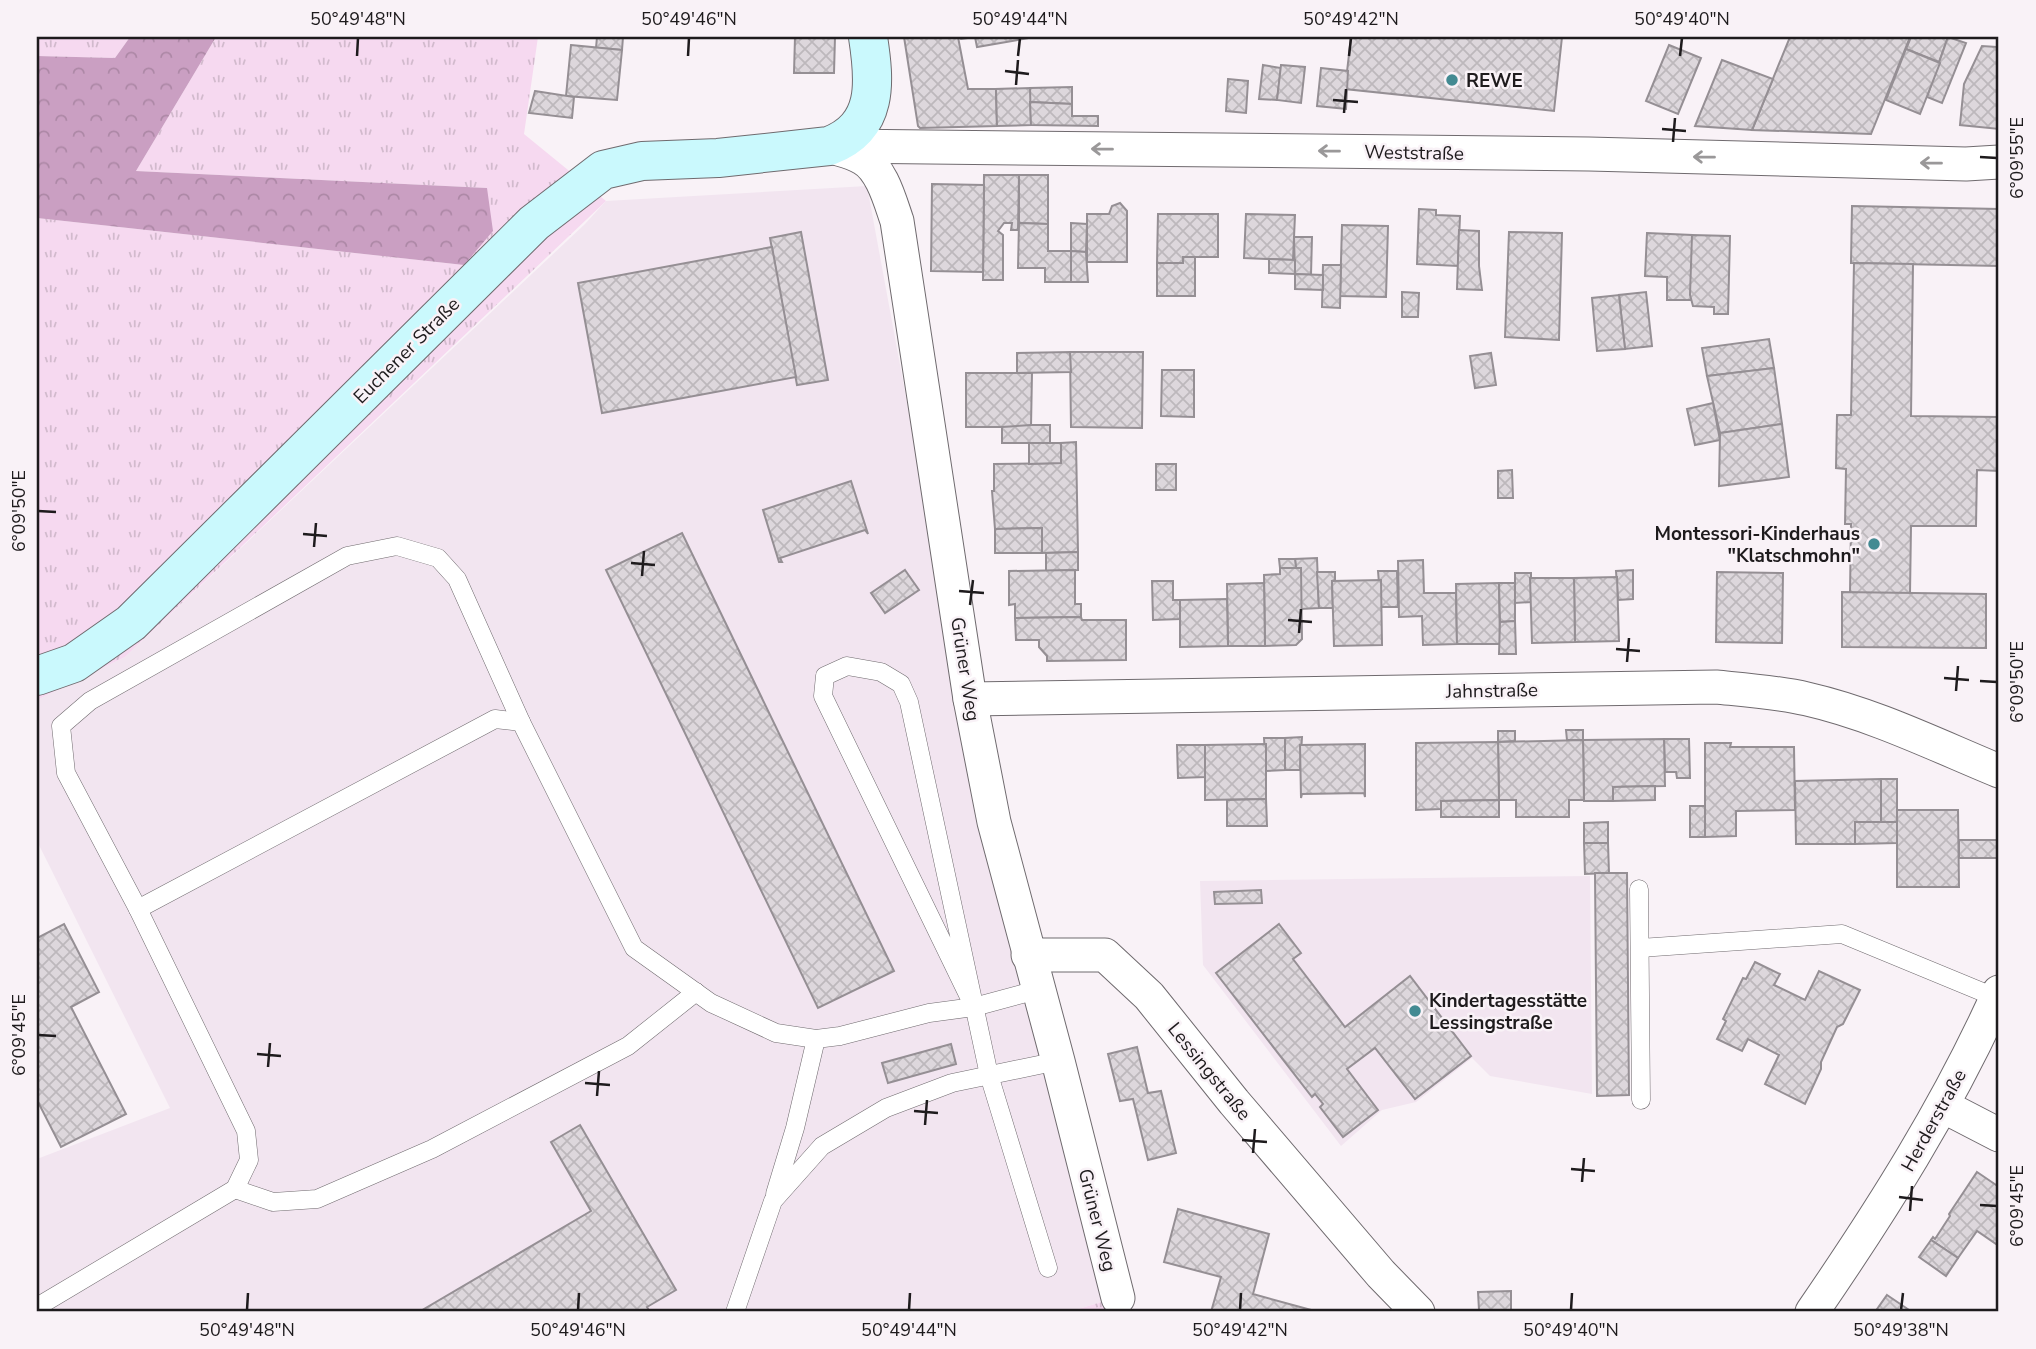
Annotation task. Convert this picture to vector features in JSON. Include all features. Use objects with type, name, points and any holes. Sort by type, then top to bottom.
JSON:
[{"type":"street","points":[[830,146],[846,139],[858,128],[866,114],[872,77],[868,37]]},
{"type":"street","name":"Weststraße","points":[[830,146],[1589,154],[1966,164],[1999,162]]},
{"type":"street","name":"Euchener Straße","points":[[37,676],[74,663],[131,623],[534,223],[603,170],[642,161],[718,158],[830,146]]},
{"type":"street","name":"Grüner Weg","points":[[830,146],[862,158],[871,165],[889,198],[897,221],[970,699],[994,822],[1037,990],[1059,1061],[1118,1298]]},
{"type":"street","name":"Jahnstraße","points":[[970,699],[1716,687],[1763,691],[1807,699],[1857,713],[1999,771]]},
{"type":"street","name":"Lessingstraße","points":[[1028,955],[1105,954],[1149,996],[1312,1193],[1381,1274],[1418,1312]]},
{"type":"street","name":"Herderstraße","points":[[1812,1312],[1867,1232],[1943,1106],[1998,995]]},
{"type":"street","points":[[1943,1106],[1999,1135]]},
{"type":"lane","points":[[37,1307],[236,1189],[249,1160],[247,1131],[138,909],[66,774],[61,726],[90,701],[347,556],[397,546],[438,558],[457,579],[520,722],[634,948],[711,1003],[776,1033],[816,1039],[840,1036],[929,1013],[974,1007],[1037,990]]},
{"type":"lane","points":[[974,1007],[823,696],[825,677],[847,666],[881,672],[901,684],[909,702],[989,1075],[1048,1268]]},
{"type":"lane","points":[[138,909],[495,719],[520,722]]},
{"type":"lane","points":[[1639,889],[1641,1100]]},
{"type":"lane","points":[[1640,948],[1842,934],[1998,995]]},
{"type":"lane","points":[[236,1189],[272,1202],[317,1199],[432,1149],[628,1046],[696,992]]},
{"type":"lane","points":[[735,1312],[795,1128],[816,1039]]},
{"type":"lane","points":[[773,1201],[822,1146],[886,1108],[952,1083],[1059,1061]]},
{"type":"shaded area","points":[[867,186],[999,901],[1105,1301],[1068,1312],[37,1312],[37,1159],[170,1108],[37,841],[37,700],[125,657],[585,224],[606,201]]},
{"type":"shaded area","name":"Kindertagesstätte Lessingstraße","points":[[1590,876],[1592,1094],[1490,1076],[1472,1058],[1416,1102],[1382,1110],[1341,1146],[1203,965],[1200,881]]},
{"type":"green space","points":[[37,37],[130,37],[115,58],[37,56]]},
{"type":"green space","points":[[130,37],[216,37],[136,171],[487,188],[493,231],[464,265],[37,218],[37,56],[115,58]]},
{"type":"green space","points":[[216,37],[538,37],[524,134],[606,201],[125,657],[37,700],[37,218],[464,265],[487,188],[136,171]]},
{"type":"green space","points":[[1105,1301],[1109,1312],[1068,1312]]},
{"type":"building","points":[[597,37],[623,37],[622,50],[596,48]]},
{"type":"building","points":[[795,37],[835,37],[834,73],[794,73]]},
{"type":"building","points":[[904,37],[958,37],[968,89],[996,89],[997,126],[920,128]]},
{"type":"building","points":[[975,37],[1029,37],[1029,38],[977,47]]},
{"type":"building","name":"REWE","points":[[1351,37],[1562,37],[1554,111],[1345,89]]},
{"type":"building","points":[[1790,37],[1910,37],[1871,134],[1752,130]]},
{"type":"building","points":[[1911,37],[1948,37],[1939,62],[1906,49]]},
{"type":"building","points":[[1948,37],[1966,43],[1942,103],[1927,97]]},
{"type":"building","points":[[1998,37],[1999,129],[1960,125],[1964,84],[1982,46],[1997,47]]},
{"type":"building","points":[[571,45],[622,50],[617,100],[566,96]]},
{"type":"building","points":[[1669,45],[1701,58],[1678,114],[1646,101]]},
{"type":"building","points":[[1906,49],[1940,63],[1920,114],[1886,100]]},
{"type":"building","points":[[1722,60],[1773,79],[1752,130],[1695,126]]},
{"type":"building","points":[[1263,65],[1281,68],[1277,100],[1259,99]]},
{"type":"building","points":[[1281,65],[1305,67],[1301,103],[1277,100]]},
{"type":"building","points":[[1321,68],[1348,71],[1346,109],[1317,106]]},
{"type":"building","points":[[1228,79],[1248,81],[1246,113],[1226,111]]},
{"type":"building","points":[[1072,87],[1072,104],[1030,102],[1030,88]]},
{"type":"building","points":[[1030,88],[1031,125],[997,126],[996,89]]},
{"type":"building","points":[[535,91],[574,97],[572,118],[529,113]]},
{"type":"building","points":[[1030,102],[1072,104],[1072,116],[1098,116],[1098,126],[1031,125]]},
{"type":"building","points":[[984,175],[1019,175],[1018,230],[1011,230],[1012,223],[1004,223],[998,231],[1003,235],[1003,280],[983,280]]},
{"type":"building","points":[[1019,175],[1048,175],[1048,224],[1019,223]]},
{"type":"building","points":[[932,184],[984,185],[983,272],[931,271]]},
{"type":"building","points":[[1120,203],[1127,211],[1127,262],[1087,262],[1087,214],[1109,214],[1112,206]]},
{"type":"building","points":[[1852,206],[1999,209],[1999,266],[1851,263]]},
{"type":"building","points":[[1419,209],[1436,210],[1436,215],[1460,216],[1458,266],[1417,264]]},
{"type":"building","points":[[1158,214],[1218,214],[1218,257],[1183,257],[1183,263],[1157,263]]},
{"type":"building","points":[[1246,214],[1295,215],[1293,260],[1244,258]]},
{"type":"building","points":[[1019,223],[1048,224],[1048,251],[1071,251],[1071,282],[1045,282],[1045,268],[1018,268]]},
{"type":"building","points":[[1071,223],[1087,224],[1086,252],[1071,251]]},
{"type":"building","points":[[1342,225],[1388,226],[1386,297],[1340,296]]},
{"type":"building","points":[[1459,230],[1479,231],[1482,290],[1457,289]]},
{"type":"building","points":[[801,232],[828,380],[797,385],[770,238]]},
{"type":"building","points":[[1509,232],[1562,233],[1559,340],[1505,337]]},
{"type":"building","points":[[1647,233],[1692,235],[1692,300],[1667,300],[1667,277],[1645,276]]},
{"type":"building","points":[[1692,235],[1730,236],[1728,314],[1714,314],[1714,307],[1693,306],[1690,295]]},
{"type":"building","points":[[1294,237],[1312,237],[1311,275],[1295,274]]},
{"type":"building","points":[[772,247],[796,377],[602,413],[578,283]]},
{"type":"building","points":[[1071,251],[1086,252],[1088,282],[1071,282]]},
{"type":"building","points":[[1183,257],[1195,257],[1195,296],[1157,296],[1157,263],[1183,263]]},
{"type":"building","points":[[1269,259],[1295,260],[1295,274],[1269,273]]},
{"type":"building","points":[[1854,263],[1913,264],[1911,416],[1999,417],[1999,471],[1977,470],[1976,526],[1911,526],[1910,594],[1850,593],[1851,524],[1845,524],[1846,469],[1836,468],[1837,415],[1851,415]]},
{"type":"building","points":[[1323,265],[1341,265],[1340,308],[1322,307]]},
{"type":"building","points":[[1295,274],[1323,275],[1323,290],[1295,289]]},
{"type":"building","points":[[1402,292],[1419,293],[1418,317],[1402,317]]},
{"type":"building","points":[[1646,292],[1652,346],[1625,349],[1619,295]]},
{"type":"building","points":[[1619,295],[1625,349],[1597,351],[1592,298]]},
{"type":"building","points":[[1769,339],[1774,368],[1707,376],[1702,348]]},
{"type":"building","points":[[1070,352],[1143,352],[1142,428],[1071,427]]},
{"type":"building","points":[[1070,352],[1071,372],[1017,373],[1017,353]]},
{"type":"building","points":[[1491,353],[1496,385],[1475,388],[1470,356]]},
{"type":"building","points":[[1774,368],[1782,424],[1720,433],[1707,376]]},
{"type":"building","points":[[1162,370],[1194,370],[1194,417],[1161,416]]},
{"type":"building","points":[[966,373],[1032,373],[1031,427],[966,427]]},
{"type":"building","points":[[1713,403],[1720,440],[1695,445],[1687,409]]},
{"type":"building","points":[[1782,424],[1789,477],[1719,486],[1720,433]]},
{"type":"building","points":[[1050,425],[1050,443],[1002,443],[1002,427]]},
{"type":"building","points":[[1076,442],[1078,552],[1042,553],[1042,528],[995,529],[992,491],[994,464],[1061,463],[1061,443]]},
{"type":"building","points":[[1029,443],[1061,443],[1061,463],[1029,464]]},
{"type":"building","points":[[1156,464],[1176,464],[1176,490],[1156,490]]},
{"type":"building","points":[[1512,470],[1513,498],[1498,498],[1498,471]]},
{"type":"building","points":[[851,481],[868,534],[865,530],[780,558],[782,562],[779,562],[763,510]]},
{"type":"building","points":[[1042,528],[1042,553],[995,553],[995,529]]},
{"type":"building","points":[[682,533],[894,971],[818,1008],[606,570]]},
{"type":"building","points":[[1078,552],[1078,570],[1046,571],[1046,553]]},
{"type":"building","points":[[1317,558],[1319,608],[1301,609],[1301,568],[1296,568],[1295,559]]},
{"type":"building","points":[[1279,559],[1295,559],[1296,568],[1280,568]]},
{"type":"building","points":[[1423,560],[1424,593],[1456,593],[1457,644],[1423,645],[1422,616],[1399,617],[1398,561]]},
{"type":"building","points":[[1280,568],[1301,568],[1302,639],[1296,645],[1265,646],[1264,575],[1280,574]]},
{"type":"building","points":[[905,570],[919,590],[885,613],[871,593]]},
{"type":"building","points":[[1075,570],[1075,604],[1081,604],[1081,617],[1015,618],[1015,604],[1009,605],[1009,571]]},
{"type":"building","points":[[1633,570],[1633,599],[1618,600],[1616,571]]},
{"type":"building","points":[[1378,571],[1397,571],[1398,607],[1381,607]]},
{"type":"building","points":[[1317,572],[1335,572],[1335,580],[1332,581],[1333,608],[1319,608]]},
{"type":"building","points":[[1717,572],[1783,573],[1782,643],[1716,642]]},
{"type":"building","points":[[1515,573],[1531,573],[1531,602],[1515,603]]},
{"type":"building","points":[[1617,577],[1619,641],[1575,642],[1574,578]]},
{"type":"building","points":[[1530,578],[1574,578],[1575,642],[1532,643]]},
{"type":"building","points":[[1381,580],[1382,645],[1334,646],[1332,581]]},
{"type":"building","points":[[1152,581],[1173,581],[1173,600],[1180,600],[1180,619],[1153,620]]},
{"type":"building","points":[[1264,583],[1265,646],[1228,646],[1227,584]]},
{"type":"building","points":[[1499,583],[1500,644],[1457,644],[1456,584]]},
{"type":"building","points":[[1499,583],[1515,583],[1515,621],[1500,622]]},
{"type":"building","points":[[1842,592],[1986,594],[1986,648],[1842,647]]},
{"type":"building","points":[[1227,599],[1228,646],[1180,647],[1180,600]]},
{"type":"building","points":[[1081,617],[1082,620],[1126,620],[1126,660],[1047,661],[1047,656],[1039,647],[1039,640],[1016,640],[1015,618]]},
{"type":"building","points":[[1515,621],[1516,654],[1499,654],[1500,622]]},
{"type":"building","points":[[1566,730],[1583,730],[1583,740],[1567,740]]},
{"type":"building","points":[[1498,731],[1515,731],[1515,741],[1498,742]]},
{"type":"building","points":[[1302,737],[1300,770],[1285,770],[1285,738]]},
{"type":"building","points":[[1264,738],[1285,738],[1285,770],[1266,771]]},
{"type":"building","points":[[1664,739],[1689,739],[1690,778],[1677,778],[1676,772],[1665,772]]},
{"type":"building","points":[[1664,739],[1665,786],[1613,787],[1613,801],[1584,801],[1583,740]]},
{"type":"building","points":[[1583,740],[1584,800],[1569,800],[1569,817],[1516,817],[1516,800],[1499,800],[1498,742]]},
{"type":"building","points":[[1498,742],[1499,800],[1441,801],[1441,809],[1416,810],[1416,743]]},
{"type":"building","points":[[1705,743],[1731,743],[1730,747],[1794,747],[1795,810],[1736,811],[1736,836],[1705,837]]},
{"type":"building","points":[[1266,744],[1266,799],[1205,800],[1205,745]]},
{"type":"building","points":[[1365,744],[1365,797],[1364,793],[1302,794],[1301,798],[1300,745]]},
{"type":"building","points":[[1177,745],[1205,745],[1205,777],[1178,778]]},
{"type":"building","points":[[1881,779],[1897,779],[1897,822],[1881,822]]},
{"type":"building","points":[[1881,779],[1881,822],[1855,822],[1855,844],[1796,844],[1795,781]]},
{"type":"building","points":[[1655,786],[1655,800],[1613,801],[1613,787]]},
{"type":"building","points":[[1266,799],[1267,826],[1227,826],[1227,800]]},
{"type":"building","points":[[1499,800],[1499,817],[1441,817],[1441,801]]},
{"type":"building","points":[[1690,806],[1705,806],[1705,837],[1690,837]]},
{"type":"building","points":[[1897,810],[1958,810],[1959,887],[1897,887]]},
{"type":"building","points":[[1608,822],[1608,843],[1584,843],[1584,823]]},
{"type":"building","points":[[1855,822],[1897,822],[1897,843],[1855,844]]},
{"type":"building","points":[[1959,840],[1998,840],[1998,858],[1959,858]]},
{"type":"building","points":[[1584,843],[1608,843],[1609,873],[1585,874]]},
{"type":"building","points":[[1595,873],[1627,873],[1629,1095],[1597,1096]]},
{"type":"building","points":[[1261,890],[1262,903],[1215,904],[1214,892]]},
{"type":"building","points":[[64,924],[99,992],[71,1007],[126,1114],[61,1147],[37,1100],[37,938]]},
{"type":"building","points":[[1279,924],[1301,953],[1293,959],[1345,1027],[1410,976],[1471,1056],[1415,1099],[1375,1048],[1347,1069],[1378,1110],[1343,1137],[1320,1107],[1323,1104],[1315,1094],[1312,1097],[1216,973]]},
{"type":"building","points":[[1755,962],[1780,974],[1774,985],[1805,1000],[1819,971],[1860,990],[1843,1024],[1837,1027],[1805,1104],[1765,1084],[1779,1055],[1748,1039],[1742,1051],[1717,1039],[1726,1021],[1723,1019],[1743,978],[1746,979]]},
{"type":"building","points":[[951,1044],[956,1064],[888,1083],[882,1063]]},
{"type":"building","points":[[1137,1047],[1148,1093],[1161,1091],[1176,1153],[1148,1160],[1133,1099],[1120,1101],[1108,1054]]},
{"type":"building","points":[[580,1125],[676,1290],[647,1307],[650,1312],[419,1312],[591,1211],[551,1142]]},
{"type":"building","points":[[1977,1172],[1999,1187],[1999,1246],[1977,1231],[1958,1258],[1931,1240],[1933,1237],[1935,1239]]},
{"type":"building","points":[[1178,1209],[1269,1234],[1253,1294],[1311,1310],[1310,1312],[1211,1312],[1221,1277],[1164,1262]]},
{"type":"building","points":[[1931,1240],[1958,1258],[1946,1276],[1919,1257]]},
{"type":"building","points":[[1511,1291],[1511,1310],[1479,1310],[1478,1292]]},
{"type":"building","points":[[1887,1295],[1912,1312],[1875,1312]]},
{"type":"place","name":"REWE","points":[[1452,80]]},
{"type":"place","name":"Montessori-Kinderhaus \"Klatschmohn\"","points":[[1874,544]]},
{"type":"place","name":"Kindertagesstätte Lessingstraße","points":[[1415,1011]]}]
